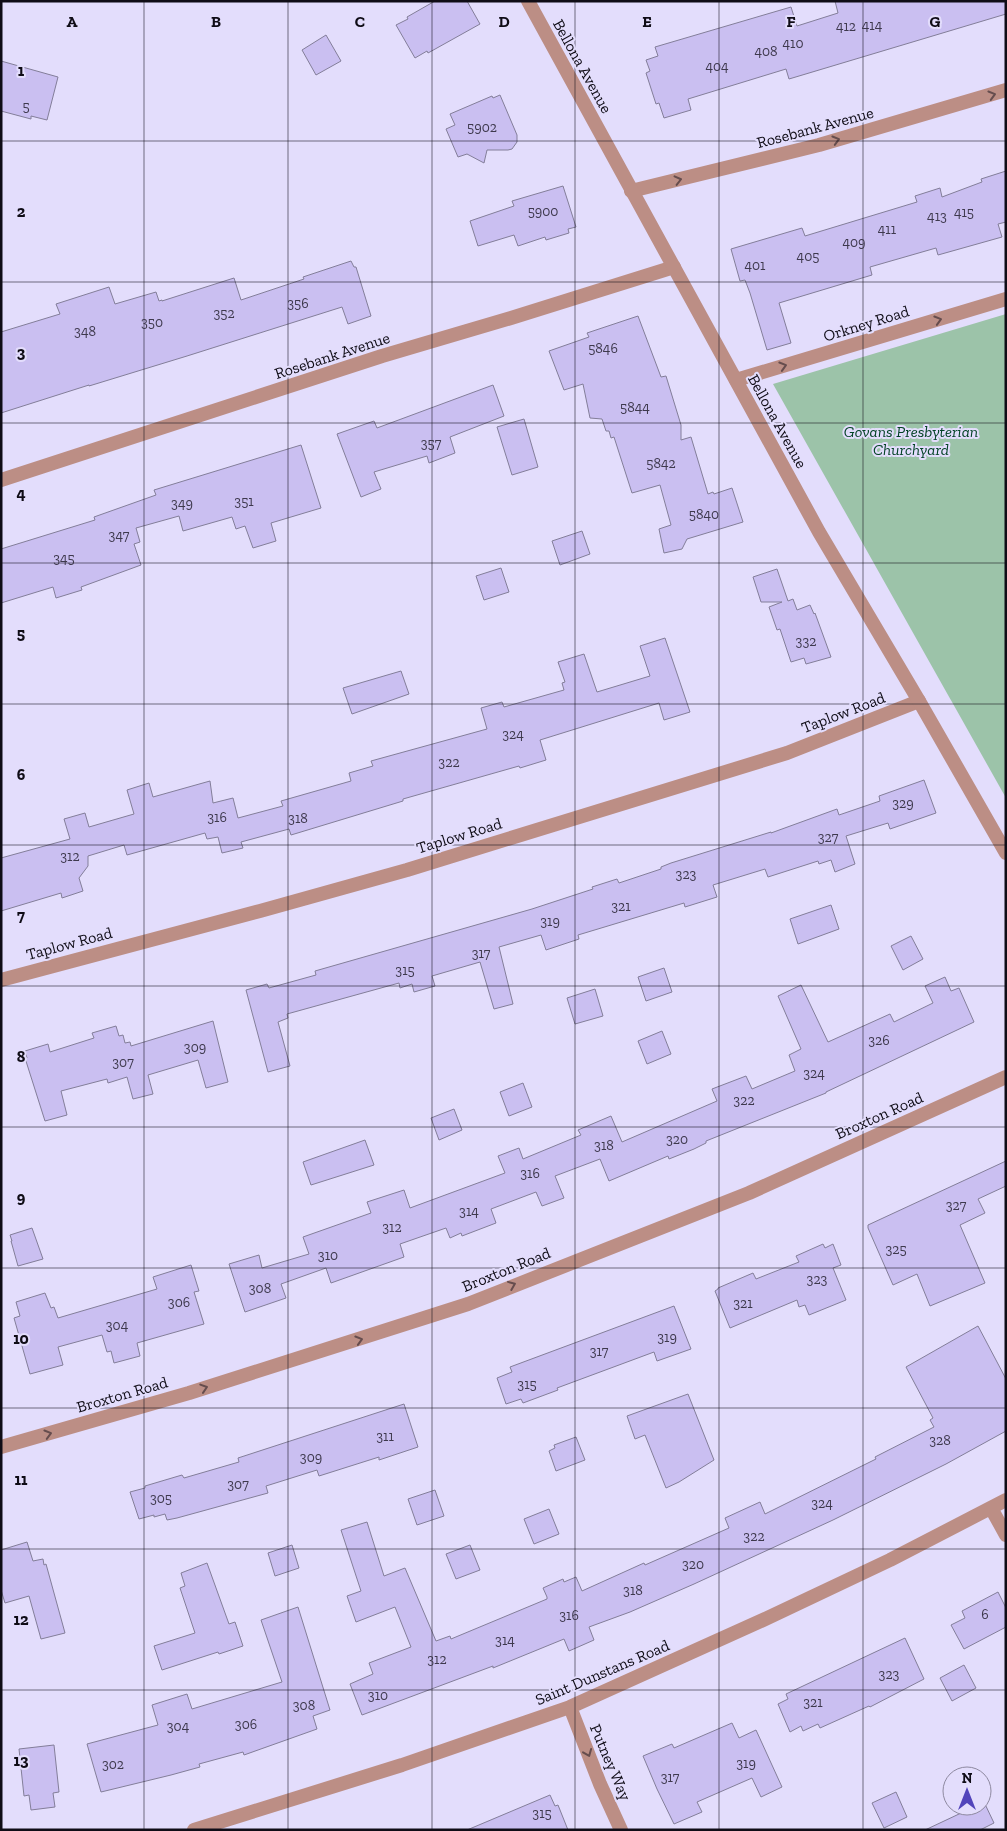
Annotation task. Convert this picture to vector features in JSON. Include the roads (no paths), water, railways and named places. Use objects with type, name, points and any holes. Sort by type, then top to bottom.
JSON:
[{"type":"street","name":"Bellona Avenue","points":[[528,1],[819,532],[1006,853]]},
{"type":"street","name":"Rosebank Avenue","points":[[631,191],[819,145],[1006,90]]},
{"type":"street","name":"Rosebank Avenue","points":[[1,480],[382,356],[674,267]]},
{"type":"street","name":"Orkney Road","points":[[736,380],[1006,299]]},
{"type":"street","name":"Taplow Road","points":[[1,980],[407,870],[787,752],[919,701]]},
{"type":"street","name":"Broxton Road","points":[[1,1447],[189,1393],[468,1304],[749,1193],[1006,1077]]},
{"type":"street","name":"Saint Dunstans Road","points":[[194,1830],[402,1765],[570,1707],[763,1620],[890,1560],[1006,1500]]},
{"type":"street","points":[[992,1508],[1006,1535]]},
{"type":"street","name":"Putney Way","points":[[570,1707],[600,1784],[621,1830]]},
{"type":"park label","name":"Govans Presbyterian Churchyard","points":[[911,440]]}]
